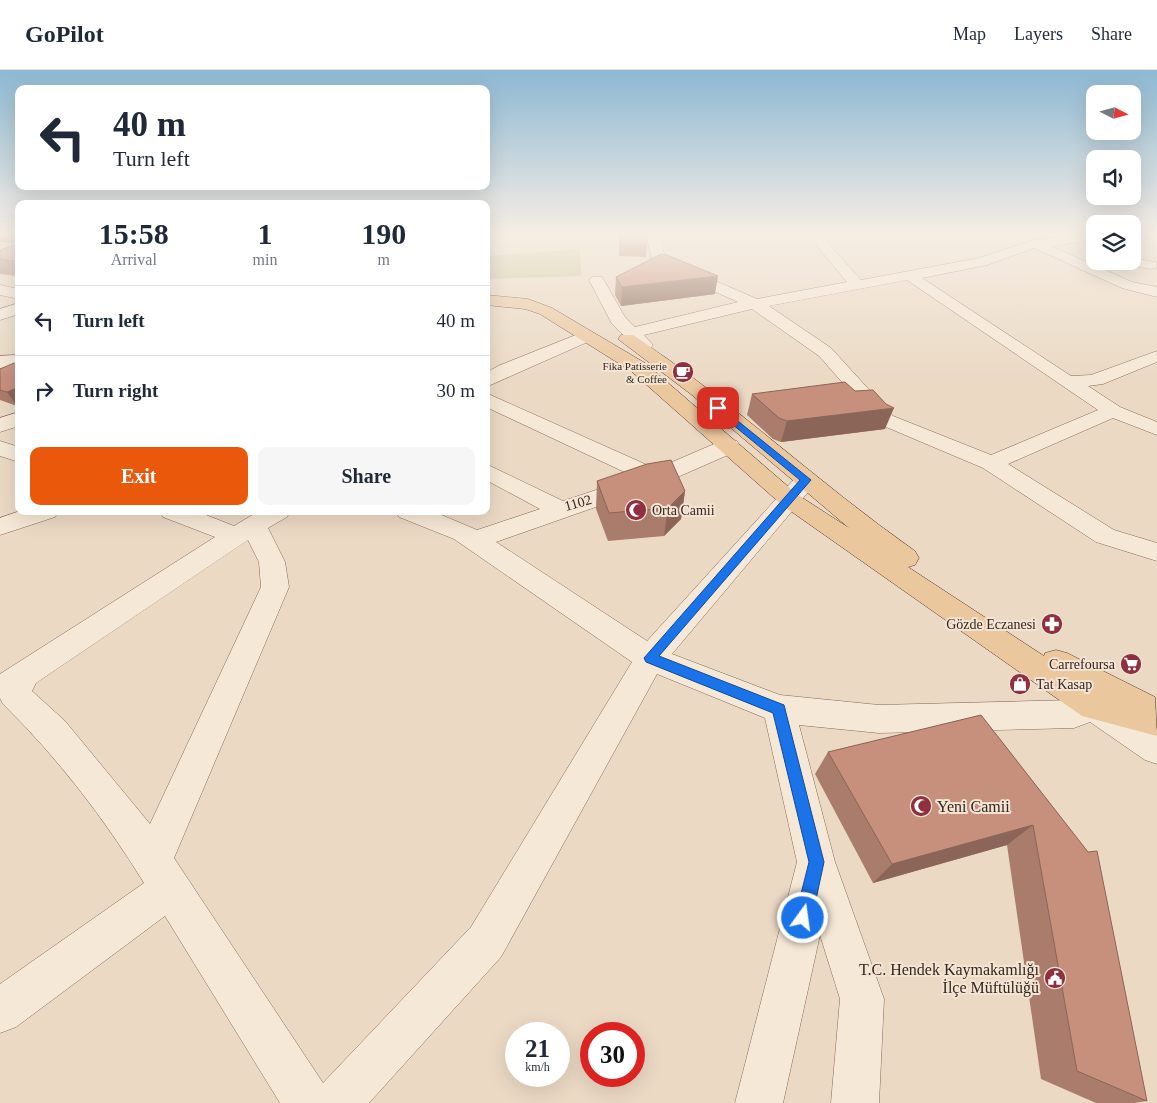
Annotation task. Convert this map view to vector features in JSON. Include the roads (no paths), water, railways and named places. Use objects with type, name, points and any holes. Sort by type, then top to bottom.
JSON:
[{"type":"main road","points":[[490,290],[511,292],[562,305],[596,328],[660,360],[798,490],[1093,706],[1157,722]]},
{"type":"main road","points":[[490,300],[528,304],[596,328],[729,446],[902,555],[1065,668],[1157,714]]},
{"type":"main road","points":[[1065,668],[1093,706]]},
{"type":"street","points":[[703,281],[754,304],[825,352],[886,420],[991,463],[1105,536],[1157,552]]},
{"type":"street","points":[[854,281],[857,285]]},
{"type":"street","points":[[632,333],[754,304],[879,281]]},
{"type":"street","points":[[918,281],[1113,411],[1157,429]]},
{"type":"street","points":[[1119,281],[1157,292]]},
{"type":"street","points":[[618,282],[599,285],[618,320],[660,360]]},
{"type":"street","points":[[0,290],[15,293]]},
{"type":"street","points":[[0,314],[15,309]]},
{"type":"street","points":[[490,379],[505,370],[596,328]]},
{"type":"street","points":[[1067,382],[1096,380],[1104,375],[1157,356]]},
{"type":"street","points":[[0,362],[15,361]]},
{"type":"street","points":[[490,401],[656,478]]},
{"type":"street","points":[[991,463],[1113,411]]},
{"type":"street","points":[[0,426],[15,420]]},
{"type":"street","name":"1102","points":[[490,473],[561,510],[656,478],[729,446]]},
{"type":"street","points":[[0,448],[15,454]]},
{"type":"street","points":[[337,1103],[486,942],[650,658],[798,490]]},
{"type":"street","points":[[472,541],[561,510]]},
{"type":"street","points":[[0,527],[34,515]]},
{"type":"street","points":[[198,515],[256,524]]},
{"type":"street","points":[[418,515],[463,532],[472,541],[650,658],[779,710],[879,720],[1074,714],[1093,706],[1157,749]]},
{"type":"street","points":[[256,524],[12,682],[14,694],[52,731],[162,875],[308,1103]]},
{"type":"street","points":[[0,1011],[162,875],[275,587],[272,562],[256,524]]},
{"type":"street","points":[[779,710],[816,862],[862,999],[855,1103]]},
{"type":"street","points":[[759,1103],[816,862]]},
{"type":"place","name":"Fika Patisserie & Coffee","points":[[683,372]]},
{"type":"place","name":"Orta Camii","points":[[636,510]]},
{"type":"place","name":"Gözde Eczanesi","points":[[1052,624]]},
{"type":"place","name":"Carrefoursa","points":[[1131,664]]},
{"type":"place","name":"Tat Kasap","points":[[1020,684]]},
{"type":"place","name":"Yeni Camii","points":[[921,806]]},
{"type":"place","name":"T.C. Hendek Kaymakamlığı İlçe Müftülüğü","points":[[1055,978]]}]
